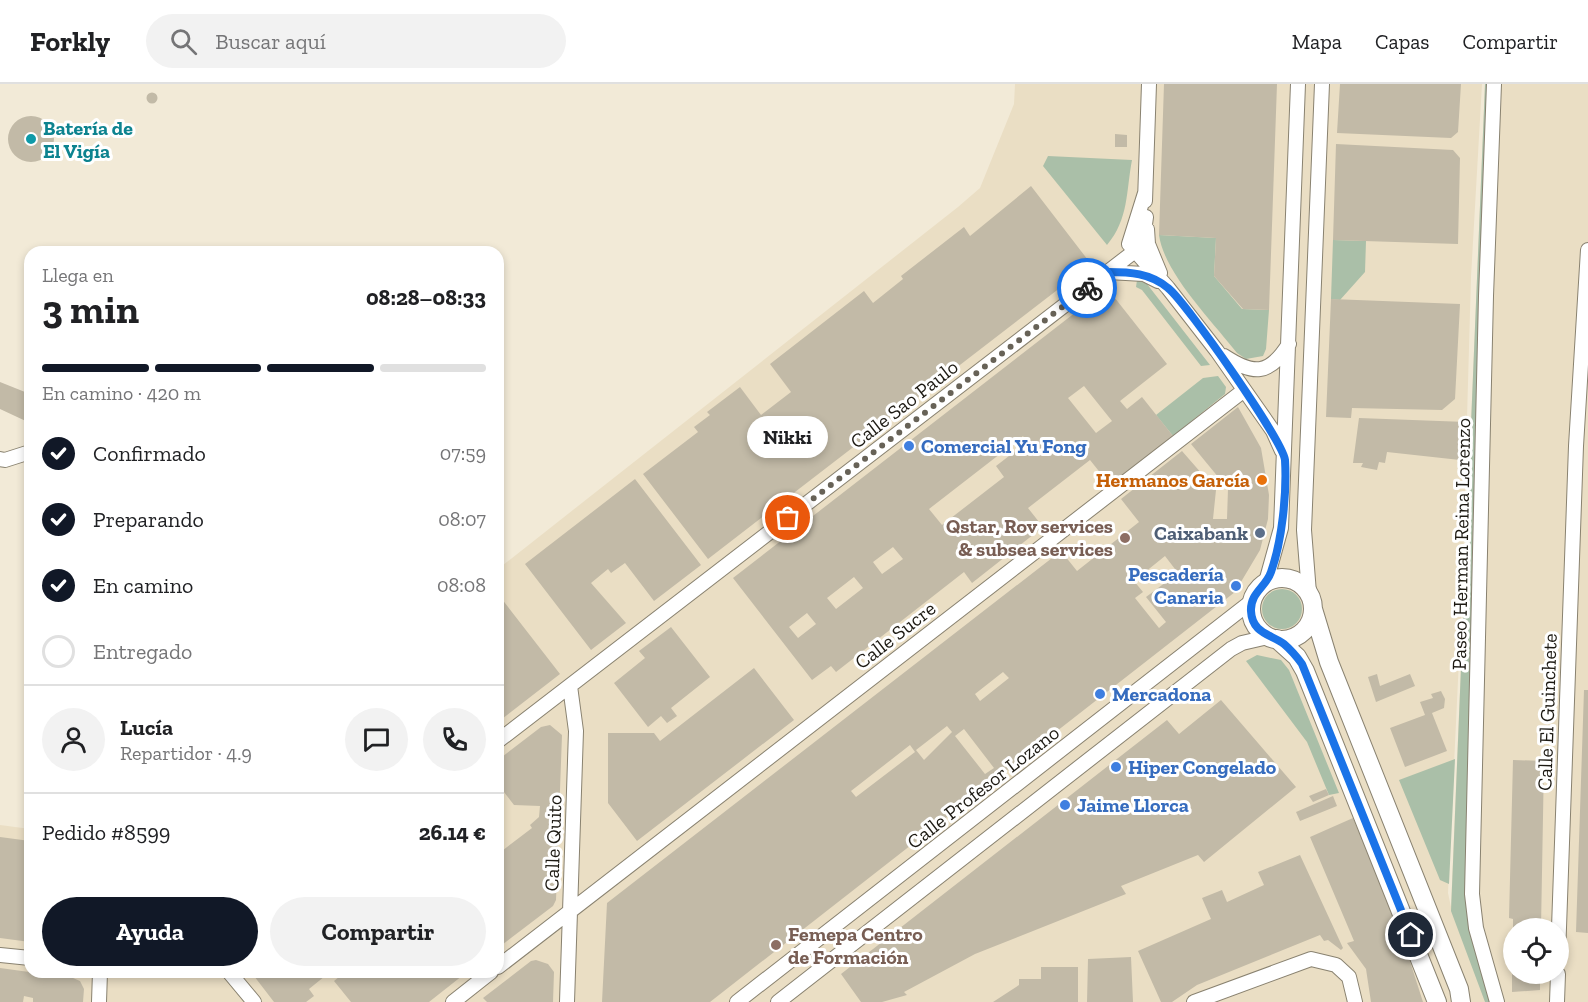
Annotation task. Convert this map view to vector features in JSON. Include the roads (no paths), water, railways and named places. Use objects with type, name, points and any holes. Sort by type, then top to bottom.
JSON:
[{"type":"street","points":[[1149,84],[1145,193],[1148,243],[1168,288]]},
{"type":"street","points":[[1298,84],[1290,342],[1281,528],[1266,582],[1255,593],[1252,601],[1254,622],[1297,657],[1305,671],[1437,1002]]},
{"type":"street","points":[[1322,84],[1304,530],[1311,601],[1329,662],[1459,989],[1461,1002]]},
{"type":"street","name":"Paseo Herman Reina Lorenzo","points":[[1494,84],[1472,894],[1476,928],[1497,1002]]},
{"type":"street","points":[[1145,193],[1131,231],[1129,244],[1168,288],[1217,351],[1273,431],[1285,458]]},
{"type":"street","points":[[1135,251],[1143,238],[1146,217]]},
{"type":"street","name":"Calle El Guinchete","points":[[1560,918],[1582,468],[1588,250]]},
{"type":"street","name":"Calle Sao Paulo","points":[[504,736],[1135,251]]},
{"type":"street","points":[[1108,272],[1144,274],[1168,288]]},
{"type":"street","points":[[1217,351],[1244,369],[1259,369],[1278,360],[1290,342]]},
{"type":"street","name":"Calle Sucre","points":[[504,962],[1243,391]]},
{"type":"street","points":[[0,459],[5,460],[24,454]]},
{"type":"street","points":[[778,1002],[1231,649],[1242,643],[1299,635],[1306,628],[1311,601],[1295,581],[1285,578],[1266,582]]},
{"type":"street","name":"Calle Profesor Lozano","points":[[737,1002],[1252,601]]},
{"type":"street","name":"Calle Quito","points":[[567,1002],[576,731],[570,686]]},
{"type":"street","points":[[0,955],[24,957]]},
{"type":"street","points":[[1194,1002],[1311,959],[1336,965],[1348,977],[1355,1002]]},
{"type":"street","points":[[99,1002],[100,978]]},
{"type":"street","points":[[234,978],[254,1002]]},
{"type":"street","points":[[453,1002],[483,978]]},
{"type":"street","points":[[1557,1002],[1558,984]]},
{"type":"place","name":"Batería de El Vigía","points":[[31,139]]},
{"type":"place","name":"Comercial Yu Fong","points":[[909,446]]},
{"type":"place","name":"Hermanos García","points":[[1262,480]]},
{"type":"place","name":"Nikki","points":[[788,518]]},
{"type":"place","name":"Caixabank","points":[[1260,533]]},
{"type":"place","name":"Qstar, Rov services & subsea services","points":[[1125,538]]},
{"type":"place","name":"Pescadería Canaria","points":[[1236,586]]},
{"type":"place","name":"Mercadona","points":[[1100,694]]},
{"type":"place","name":"Hiper Congelado","points":[[1116,767]]},
{"type":"place","name":"Jaime Llorca","points":[[1065,805]]},
{"type":"place","name":"Femepa Centro de Formación","points":[[776,945]]}]
